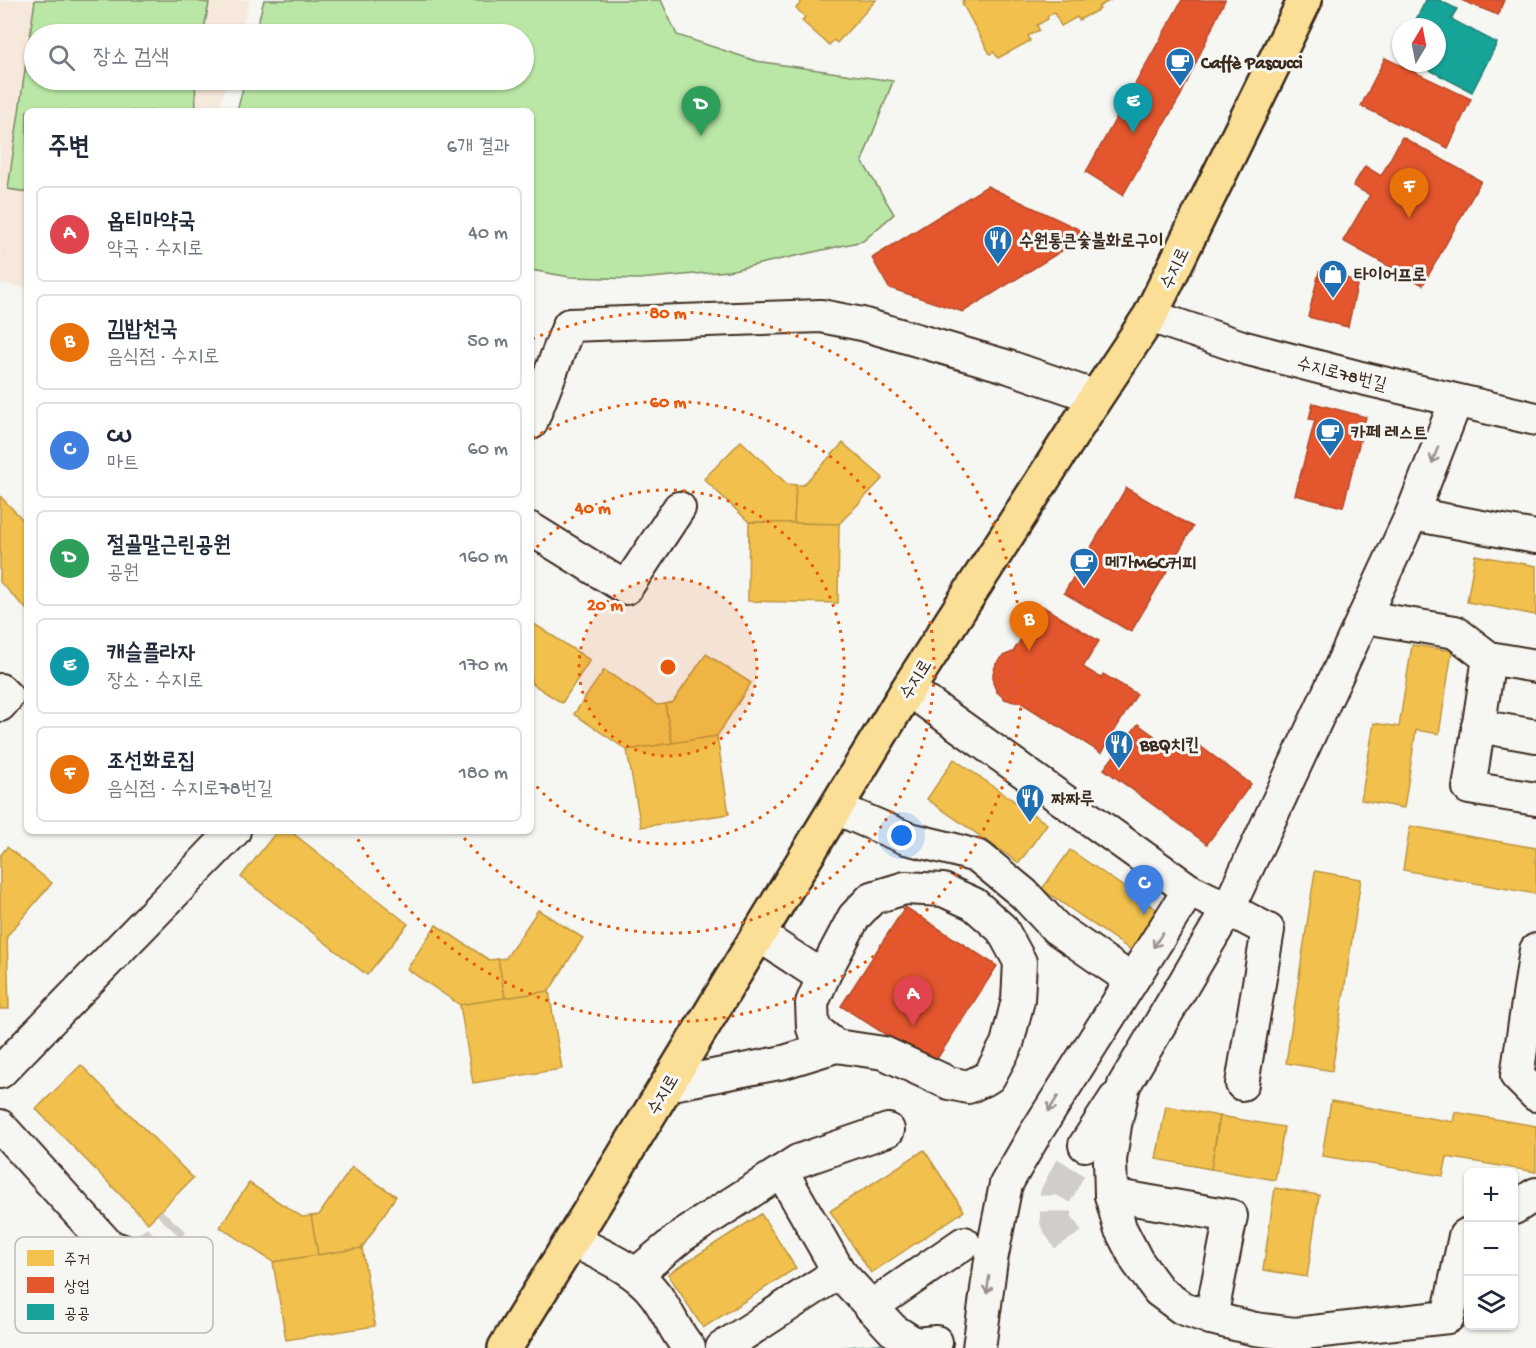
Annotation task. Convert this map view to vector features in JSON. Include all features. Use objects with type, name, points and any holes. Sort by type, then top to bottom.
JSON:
[{"type":"main road","name":"수지로","points":[[505,1348],[908,689],[1150,316],[1303,2]]},
{"type":"street","points":[[534,415],[569,325],[821,316],[862,324],[1009,367],[1096,397]]},
{"type":"street","name":"수지로78번길","points":[[1150,316],[1245,348],[1536,419]]},
{"type":"street","points":[[1085,1145],[1124,1085],[1228,909],[1412,514],[1456,401]]},
{"type":"street","points":[[534,530],[626,588],[679,508]]},
{"type":"street","points":[[1412,514],[1536,537]]},
{"type":"street","points":[[1365,617],[1455,632],[1489,658],[1536,666]]},
{"type":"street","points":[[1489,658],[1469,788],[1536,799]]},
{"type":"street","points":[[908,689],[1189,890],[1268,930],[1242,1084]]},
{"type":"street","points":[[0,690],[7,697],[0,705]]},
{"type":"street","points":[[1478,726],[1536,736]]},
{"type":"street","points":[[836,808],[906,838],[979,857],[1024,894],[1056,928],[1118,971]]},
{"type":"street","points":[[0,1072],[231,834]]},
{"type":"street","points":[[667,1085],[784,1062],[836,1046],[884,1053],[949,1083],[968,1087],[989,1077],[1007,1044],[1018,1000],[1020,962],[1002,929],[974,904],[943,890],[905,888],[873,898],[854,917],[812,1003],[813,1029],[836,1046]]},
{"type":"street","points":[[979,1348],[991,1260],[1006,1184],[1035,1134],[1189,890]]},
{"type":"street","points":[[759,935],[823,977]]},
{"type":"street","points":[[1536,950],[1517,1076],[1536,1095]]},
{"type":"street","points":[[1124,1085],[1110,1160],[1111,1195],[1120,1228],[1137,1261],[1160,1291],[1182,1308],[1255,1329],[1294,1334],[1448,1317],[1464,1241]]},
{"type":"street","points":[[0,1126],[101,1237]]},
{"type":"street","points":[[636,1274],[683,1235],[798,1161],[888,1130]]},
{"type":"street","points":[[782,1172],[839,1272],[893,1330],[915,1344],[936,1342]]},
{"type":"street","points":[[1518,1205],[1536,1194]]},
{"type":"street","points":[[1111,1195],[1231,1216],[1211,1318]]},
{"type":"street","points":[[572,1240],[636,1274],[655,1293],[681,1339],[689,1348]]},
{"type":"street","points":[[871,1307],[964,1243]]},
{"type":"street","points":[[722,1348],[839,1272]]},
{"type":"shaded area","points":[[0,0],[250,0],[243,24],[24,24],[24,90],[224,90],[219,108],[24,108],[24,287],[0,283]]},
{"type":"green space","points":[[35,0],[189,0],[209,3],[205,24],[32,24]]},
{"type":"green space","points":[[264,0],[661,0],[677,35],[756,61],[893,81],[862,161],[894,214],[863,241],[728,271],[639,279],[570,277],[534,271],[534,108],[238,108],[242,90],[534,90],[534,24],[258,24]]},
{"type":"green space","points":[[24,77],[24,90],[195,90],[196,108],[24,108],[24,192],[8,189]]},
{"type":"building: 주거","points":[[797,0],[876,0],[837,43],[834,40],[829,45],[802,21],[805,17],[796,8],[801,3]]},
{"type":"building: 주거","points":[[962,0],[1111,0],[1098,7],[1100,9],[1079,20],[1077,17],[1061,26],[1054,12],[1047,17],[1048,19],[1037,25],[1039,30],[1028,36],[1030,41],[998,58],[994,52],[990,54]]},
{"type":"building: 주거","points":[[741,441],[787,484],[796,485],[794,523],[749,522],[704,479]]},
{"type":"building: 주거","points":[[843,443],[883,478],[839,524],[794,523],[796,485],[803,485]]},
{"type":"building: 주거","points":[[0,496],[24,521],[24,607],[0,582]]},
{"type":"building: 주거","points":[[749,522],[839,524],[838,603],[748,601]]},
{"type":"building: 주거","points":[[1475,555],[1536,566],[1536,615],[1467,602]]},
{"type":"building: 주거","points":[[534,624],[590,660],[562,703],[534,685]]},
{"type":"building: 주거","points":[[1412,645],[1452,651],[1439,734],[1416,730],[1404,808],[1361,800],[1374,723],[1399,727]]},
{"type":"building: 주거","points":[[706,654],[751,683],[717,736],[672,743],[665,704],[673,702]]},
{"type":"building: 주거","points":[[604,670],[657,705],[665,704],[672,743],[627,750],[574,714]]},
{"type":"building: 주거","points":[[717,736],[729,814],[641,827],[627,750]]},
{"type":"building: 주거","points":[[954,759],[1047,824],[1019,863],[927,799]]},
{"type":"building: 주거","points":[[1410,826],[1536,848],[1536,894],[1403,870]]},
{"type":"building: 주거","points":[[275,834],[294,834],[408,924],[367,975],[241,877]]},
{"type":"building: 주거","points":[[7,847],[52,883],[7,936],[9,1009],[0,1009],[0,856]]},
{"type":"building: 주거","points":[[1070,850],[1163,914],[1135,953],[1042,889]]},
{"type":"building: 주거","points":[[1315,871],[1361,879],[1332,1071],[1286,1063]]},
{"type":"building: 주거","points":[[538,910],[583,938],[549,991],[505,998],[498,959],[506,958]]},
{"type":"building: 주거","points":[[436,925],[489,960],[498,959],[505,998],[460,1005],[407,969]]},
{"type":"building: 주거","points":[[549,991],[562,1069],[473,1083],[460,1005]]},
{"type":"building: 주거","points":[[81,1065],[193,1178],[148,1223],[36,1109]]},
{"type":"building: 주거","points":[[1331,1101],[1453,1122],[1455,1112],[1536,1126],[1536,1172],[1447,1157],[1443,1176],[1322,1156]]},
{"type":"building: 주거","points":[[1166,1106],[1219,1116],[1211,1169],[1156,1159]]},
{"type":"building: 주거","points":[[1220,1116],[1284,1127],[1275,1180],[1211,1169]]},
{"type":"building: 주거","points":[[924,1150],[964,1211],[871,1273],[830,1211]]},
{"type":"building: 주거","points":[[352,1167],[396,1196],[362,1248],[318,1255],[311,1216],[319,1215]]},
{"type":"building: 주거","points":[[249,1183],[302,1217],[311,1216],[318,1255],[273,1262],[220,1227]]},
{"type":"building: 주거","points":[[1275,1188],[1319,1195],[1307,1277],[1263,1270]]},
{"type":"building: 주거","points":[[761,1214],[796,1268],[703,1328],[668,1274]]},
{"type":"building: 주거","points":[[362,1248],[375,1326],[286,1340],[273,1262]]},
{"type":"building: 상업","points":[[1182,0],[1225,0],[1181,95],[1123,195],[1086,172]]},
{"type":"building: 상업","points":[[1461,0],[1504,0],[1498,15]]},
{"type":"building: 상업","points":[[1385,58],[1392,61],[1392,72],[1414,72],[1471,99],[1448,148],[1361,106]]},
{"type":"building: 상업","points":[[1402,137],[1481,181],[1423,285],[1343,241],[1370,195],[1353,186],[1365,166],[1381,176]]},
{"type":"building: 상업","points":[[987,186],[1089,234],[963,312],[889,288],[872,258]]},
{"type":"building: 상업","name":"타이어프로","points":[[1319,272],[1358,281],[1348,327],[1308,317]]},
{"type":"building: 상업","name":"카페 레스트","points":[[1313,403],[1366,417],[1343,507],[1295,495],[1315,420],[1309,419]]},
{"type":"building: 상업","points":[[1126,488],[1193,527],[1131,632],[1064,593]]},
{"type":"building: 상업","points":[[1042,606],[1099,641],[1083,667],[1101,678],[1103,674],[1137,694],[1101,753],[1020,702],[1005,699],[997,692],[993,683],[996,664],[1003,656],[1013,652]]},
{"type":"building: 상업","points":[[1138,724],[1181,755],[1192,740],[1251,784],[1207,844],[1104,769]]},
{"type":"building: 상업","points":[[905,907],[997,966],[933,1065],[841,1006]]},
{"type":"building: 공공","points":[[1426,0],[1439,0],[1457,9],[1451,19],[1497,43],[1472,92],[1433,72],[1446,72],[1446,18],[1417,18]]},
{"type":"building: 공공","points":[[880,1344],[880,1348],[838,1348]]},
{"type":"tunnel","points":[[1068,1240],[1056,1221],[1056,1195],[1085,1145]]},
{"type":"tunnel","points":[[159,1237],[174,1221]]},
{"type":"place","name":"Caffè Pascucci","points":[[1180,88]]},
{"type":"place","name":"캐슬플라자","points":[[1133,133]]},
{"type":"place","name":"절골말근린공원","points":[[701,136]]},
{"type":"place","name":"조선화로집","points":[[1409,218]]},
{"type":"place","name":"수원통큰숯불화로구이","points":[[998,266]]},
{"type":"place","name":"타이어프로","points":[[1333,300]]},
{"type":"place","name":"카페 레스트","points":[[1330,458]]},
{"type":"place","name":"메가MGC커피","points":[[1084,588]]},
{"type":"place","name":"김밥천국","points":[[1029,651]]},
{"type":"place","name":"BBQ치킨","points":[[1119,770]]},
{"type":"place","name":"짜짜루","points":[[1030,824]]},
{"type":"place","name":"CU","points":[[1144,915]]},
{"type":"place","name":"옵티마약국","points":[[913,1026]]}]
